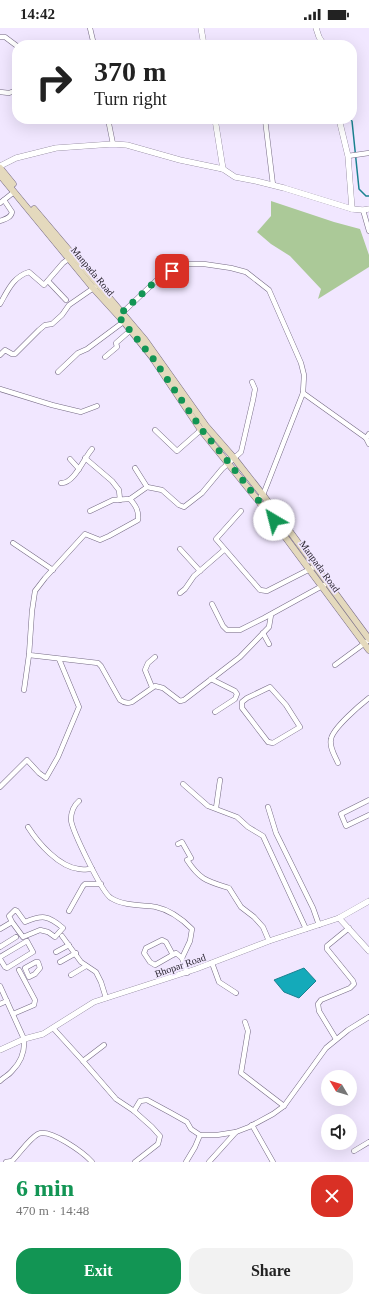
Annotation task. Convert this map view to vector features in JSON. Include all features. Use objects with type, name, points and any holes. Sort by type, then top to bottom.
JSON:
[{"type":"main road","name":"Manpada Road","points":[[0,167],[49,232],[95,287],[126,320],[154,356],[204,428],[263,495],[313,568],[322,586],[367,641]]},
{"type":"main road","name":"Manpada Road","points":[[0,175],[14,192],[22,198]]},
{"type":"main road","name":"Manpada Road","points":[[231,460],[257,499],[313,568],[328,582],[367,641],[369,650]]},
{"type":"street","points":[[90,28],[93,40]]},
{"type":"street","points":[[201,28],[203,40]]},
{"type":"street","points":[[316,28],[321,40]]},
{"type":"street","points":[[0,37],[5,37],[12,42]]},
{"type":"street","points":[[0,92],[12,92]]},
{"type":"street","points":[[109,124],[113,144]]},
{"type":"street","points":[[216,124],[223,169]]},
{"type":"street","points":[[266,124],[273,185]]},
{"type":"street","points":[[340,124],[348,156],[352,208]]},
{"type":"street","points":[[0,167],[16,158],[56,148],[113,144],[127,145],[180,160],[223,169],[235,177],[273,185],[352,208],[363,210],[369,209]]},
{"type":"street","points":[[348,156],[369,153]]},
{"type":"street","points":[[0,221],[12,215],[12,212],[2,201],[14,192]]},
{"type":"street","points":[[363,210],[369,231]]},
{"type":"street","points":[[0,304],[15,279],[19,276],[29,272],[45,284],[71,257]]},
{"type":"street","points":[[120,314],[159,278],[185,264],[204,264],[246,272],[270,290],[301,363],[304,375],[303,393],[263,495],[257,499]]},
{"type":"street","points":[[48,281],[66,300]]},
{"type":"street","points":[[0,355],[5,350],[15,354],[39,330],[45,325],[52,324],[62,315],[69,305],[95,287]]},
{"type":"street","points":[[58,372],[78,353],[87,349],[126,320]]},
{"type":"street","points":[[105,358],[117,348],[116,343],[132,329]]},
{"type":"street","points":[[135,468],[147,486],[162,490],[179,506],[184,507],[202,493],[231,460],[241,452],[253,400],[254,389],[252,382]]},
{"type":"street","points":[[0,389],[81,412],[97,406]]},
{"type":"street","points":[[303,393],[367,436],[369,444]]},
{"type":"street","points":[[155,430],[177,451],[204,428]]},
{"type":"street","points":[[61,483],[70,480],[92,449]]},
{"type":"street","points":[[85,458],[112,480],[120,490],[120,500]]},
{"type":"street","points":[[70,459],[79,469]]},
{"type":"street","points":[[90,511],[113,500],[130,499],[147,486]]},
{"type":"street","points":[[24,690],[29,656],[33,598],[35,591],[85,534],[100,540],[138,520],[136,506],[130,499]]},
{"type":"street","points":[[241,511],[216,538],[224,550],[257,588],[267,591],[313,568]]},
{"type":"street","points":[[13,543],[53,570]]},
{"type":"street","points":[[180,549],[200,571]]},
{"type":"street","points":[[180,593],[185,589],[194,576],[224,550]]},
{"type":"street","points":[[212,604],[223,626],[227,630],[240,630],[271,615],[328,582]]},
{"type":"street","points":[[29,656],[98,663],[120,700],[124,703],[132,702],[152,687],[158,686],[180,701],[184,700],[240,657],[269,627],[271,615]]},
{"type":"street","points":[[263,633],[269,644]]},
{"type":"street","points":[[335,665],[367,641]]},
{"type":"street","points":[[152,687],[145,670],[154,657]]},
{"type":"street","points":[[0,787],[27,760],[46,778],[58,757],[79,707],[59,660]]},
{"type":"street","points":[[211,679],[235,691],[237,694],[235,699],[215,712]]},
{"type":"street","points":[[270,687],[286,705],[300,727],[273,743],[268,742],[242,708],[242,702],[247,698],[270,687]]},
{"type":"street","points":[[338,763],[331,747],[331,737],[351,713],[369,698]]},
{"type":"street","points":[[216,808],[220,780]]},
{"type":"street","points":[[183,784],[208,806],[237,817],[248,827],[263,836],[306,929]]},
{"type":"street","points":[[369,800],[341,814],[346,826],[369,815]]},
{"type":"street","points":[[78,801],[72,810],[71,821],[73,829],[92,869],[110,898],[125,903],[157,907],[182,919],[192,929],[190,941],[182,958]]},
{"type":"street","points":[[268,807],[276,833],[313,908],[319,925]]},
{"type":"street","points":[[28,827],[38,843],[60,861],[80,869],[92,869]]},
{"type":"street","points":[[178,844],[182,842],[191,858],[187,860],[195,872],[208,882],[229,888],[241,907],[254,917],[263,927],[269,941]]},
{"type":"street","points":[[69,911],[85,884],[101,884]]},
{"type":"street","name":"Bhopar Road","points":[[0,1050],[24,1039],[43,1034],[87,1006],[106,998],[187,972],[269,941],[340,918],[369,901]]},
{"type":"street","points":[[16,910],[25,922],[34,918],[46,917],[63,928],[55,937],[48,932],[40,930],[23,937],[12,922],[9,916],[16,910]]},
{"type":"street","points":[[340,918],[369,951]]},
{"type":"street","points":[[0,929],[12,922]]},
{"type":"street","points":[[336,1039],[319,1011],[318,1004],[321,1000],[350,988],[354,984],[327,949],[327,946],[330,943],[349,928]]},
{"type":"street","points":[[62,936],[76,953],[81,962],[96,972],[99,976],[106,998]]},
{"type":"street","points":[[0,947],[16,937]]},
{"type":"street","points":[[173,955],[166,942],[162,940],[146,948],[144,953],[150,962],[155,966],[173,955],[176,953],[182,958],[187,972]]},
{"type":"street","points":[[27,941],[33,952],[7,968],[0,958],[27,941]]},
{"type":"street","points":[[56,952],[69,945]]},
{"type":"street","points":[[60,962],[76,953]]},
{"type":"street","points":[[212,963],[219,982],[236,993]]},
{"type":"street","points":[[71,975],[86,966]]},
{"type":"street","points":[[13,1014],[34,1005],[35,1003],[24,974],[19,970]]},
{"type":"street","points":[[0,986],[24,1039],[25,1048],[20,1060],[12,1071],[0,1081]]},
{"type":"street","points":[[0,1004],[7,1001]]},
{"type":"street","points":[[134,1111],[140,1101],[147,1100],[187,1122],[191,1129],[200,1134],[217,1135],[236,1132],[273,1114],[284,1106],[326,1048],[348,1030],[369,1017]]},
{"type":"street","points":[[245,1022],[248,1031],[241,1073],[284,1106]]},
{"type":"street","points":[[52,1028],[116,1099],[134,1111],[160,1136],[158,1144],[135,1162]]},
{"type":"street","points":[[83,1061],[104,1045]]},
{"type":"street","points":[[252,1125],[273,1162]]},
{"type":"street","points":[[209,1162],[236,1132]]},
{"type":"street","points":[[6,1162],[12,1161],[37,1135],[44,1133],[64,1141],[79,1150],[92,1162]]},
{"type":"street","points":[[186,1162],[195,1147],[200,1134]]},
{"type":"street","points":[[354,1151],[369,1142]]},
{"type":"green space","points":[[271,201],[360,229],[369,255],[369,267],[318,299],[321,289],[290,256],[271,244],[257,232],[271,216]]},
{"type":"water","points":[[304,968],[316,981],[299,998],[284,992],[274,980]]},
{"type":"waterway","points":[[352,124],[359,189],[366,196],[369,196]]},
{"type":"route","points":[[172,271],[159,278],[118,316],[152,357],[210,441],[274,520]]}]
